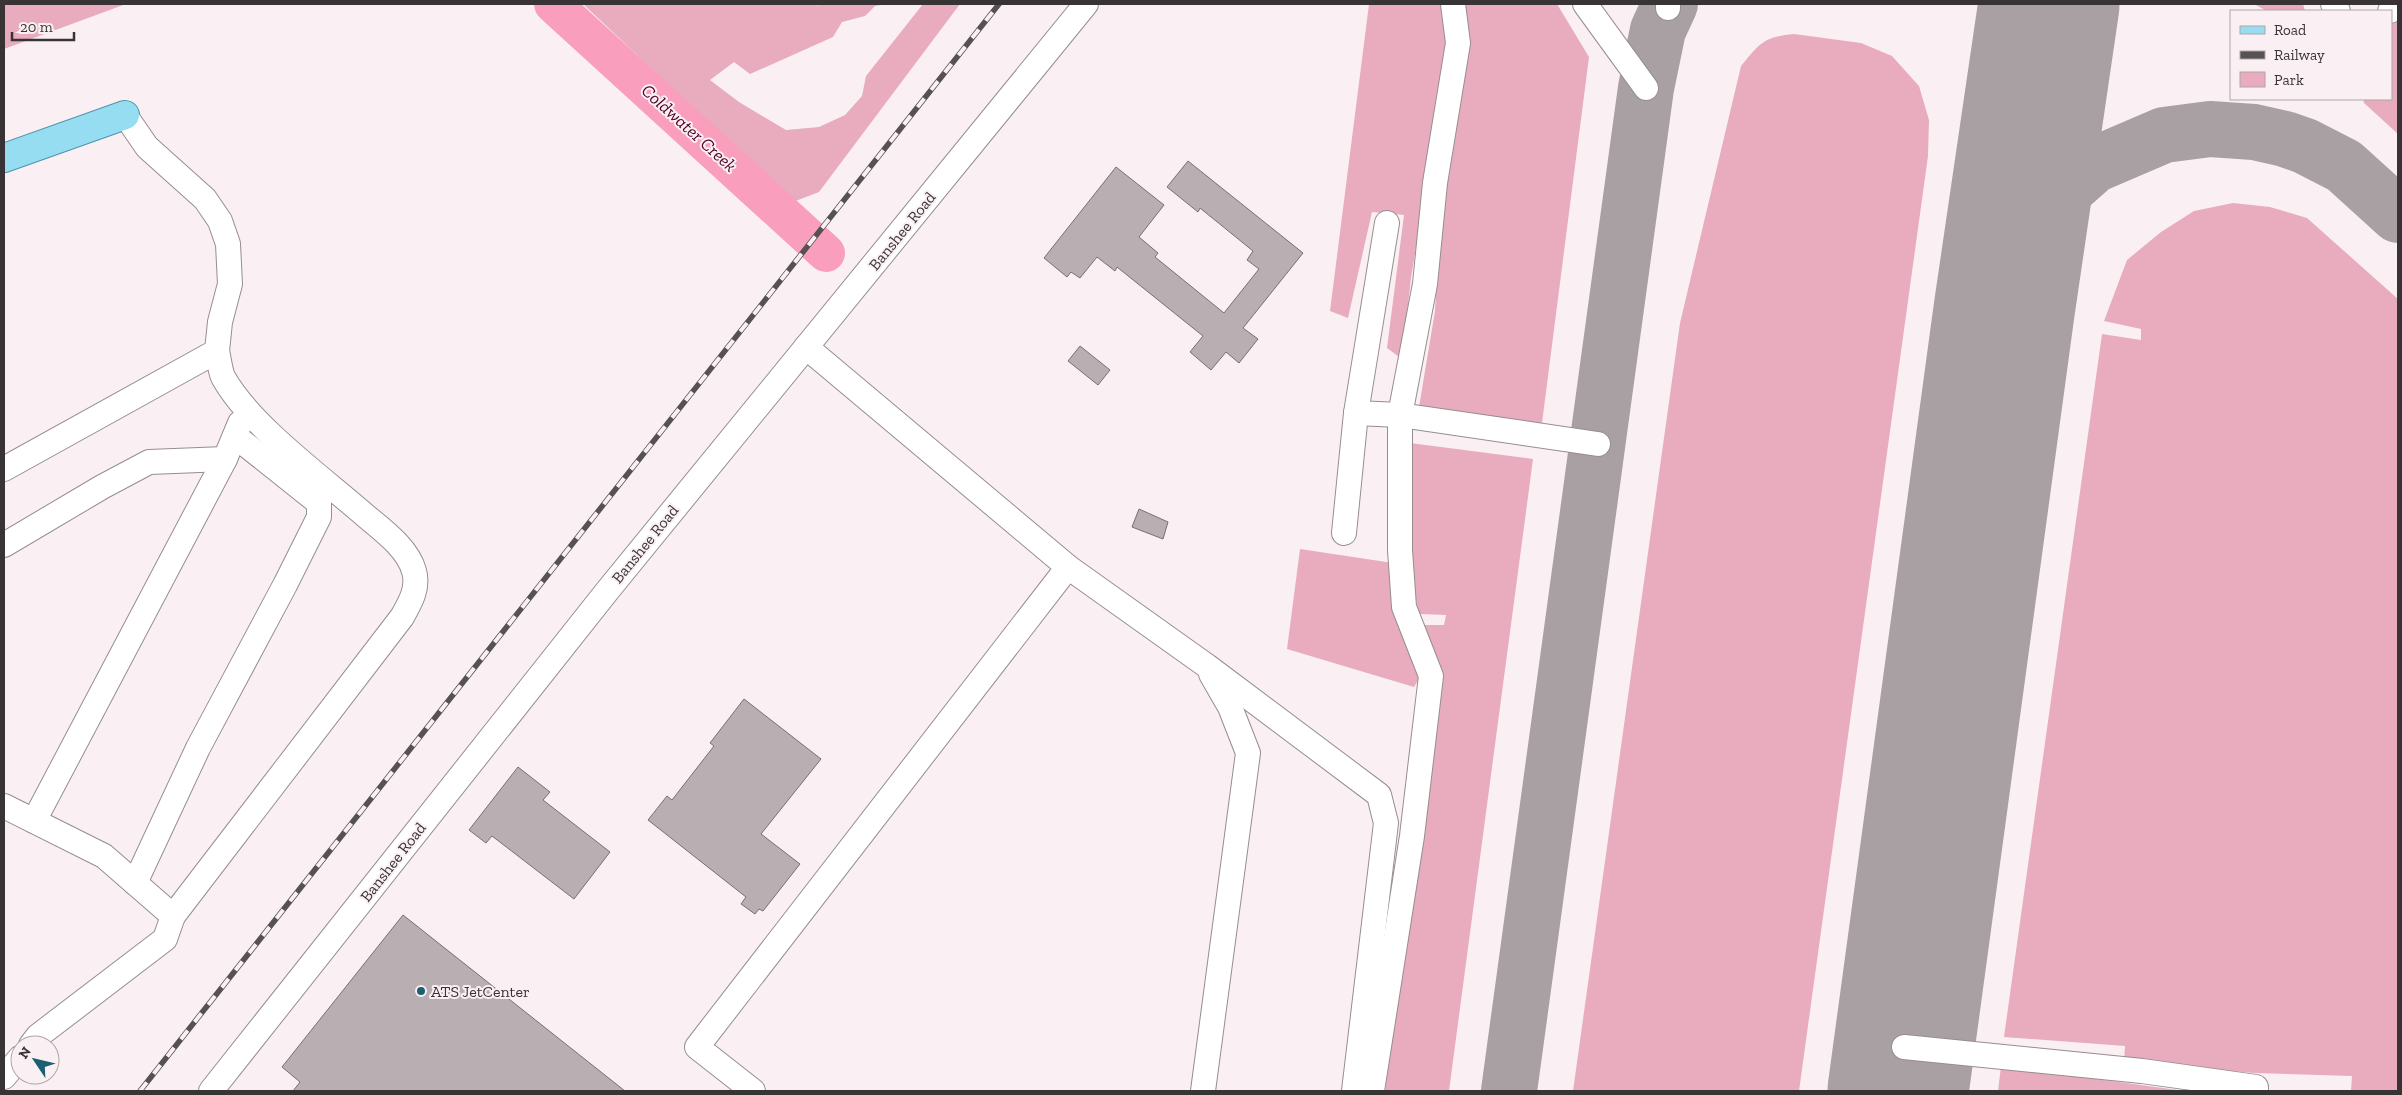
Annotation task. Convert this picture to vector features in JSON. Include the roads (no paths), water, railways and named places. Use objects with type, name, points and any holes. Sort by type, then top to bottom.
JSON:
[{"type":"main road","points":[[4,158],[125,115]]},
{"type":"street","name":"Banshee Road","points":[[211,1091],[608,590],[1086,4]]},
{"type":"street","points":[[1372,1091],[1412,836],[1431,676],[1404,606],[1400,550],[1400,415],[1425,284],[1436,183],[1458,43],[1453,4]]},
{"type":"street","points":[[1585,4],[1646,88]]},
{"type":"street","points":[[39,1035],[165,939],[173,916],[402,617],[414,596],[414,570],[402,551],[382,529],[273,435],[238,400],[222,375],[218,351],[220,322],[230,284],[228,244],[220,221],[206,199],[147,148],[125,115]]},
{"type":"street","points":[[1344,533],[1356,413],[1387,223]]},
{"type":"street","points":[[806,347],[1068,567],[1207,666],[1379,795],[1386,823],[1354,1091]]},
{"type":"street","points":[[4,469],[218,351]]},
{"type":"street","points":[[34,821],[225,459],[247,408]]},
{"type":"street","points":[[1356,413],[1400,415],[1598,444]]},
{"type":"street","points":[[135,883],[198,748],[319,517],[319,503],[235,436]]},
{"type":"street","points":[[4,545],[102,487],[149,462],[225,459]]},
{"type":"street","points":[[754,1091],[697,1047],[1068,567]]},
{"type":"street","points":[[1203,1091],[1248,753],[1230,707],[1207,666]]},
{"type":"street","points":[[4,806],[104,856],[173,916]]},
{"type":"street","points":[[1904,1048],[2142,1072],[2256,1086],[2256,1091]]},
{"type":"waterway","name":"Coldwater Creek","points":[[553,4],[826,253]]},
{"type":"railway","points":[[140,1091],[999,4]]},
{"type":"place","name":"ATS JetCenter","points":[[421,991]]}]
